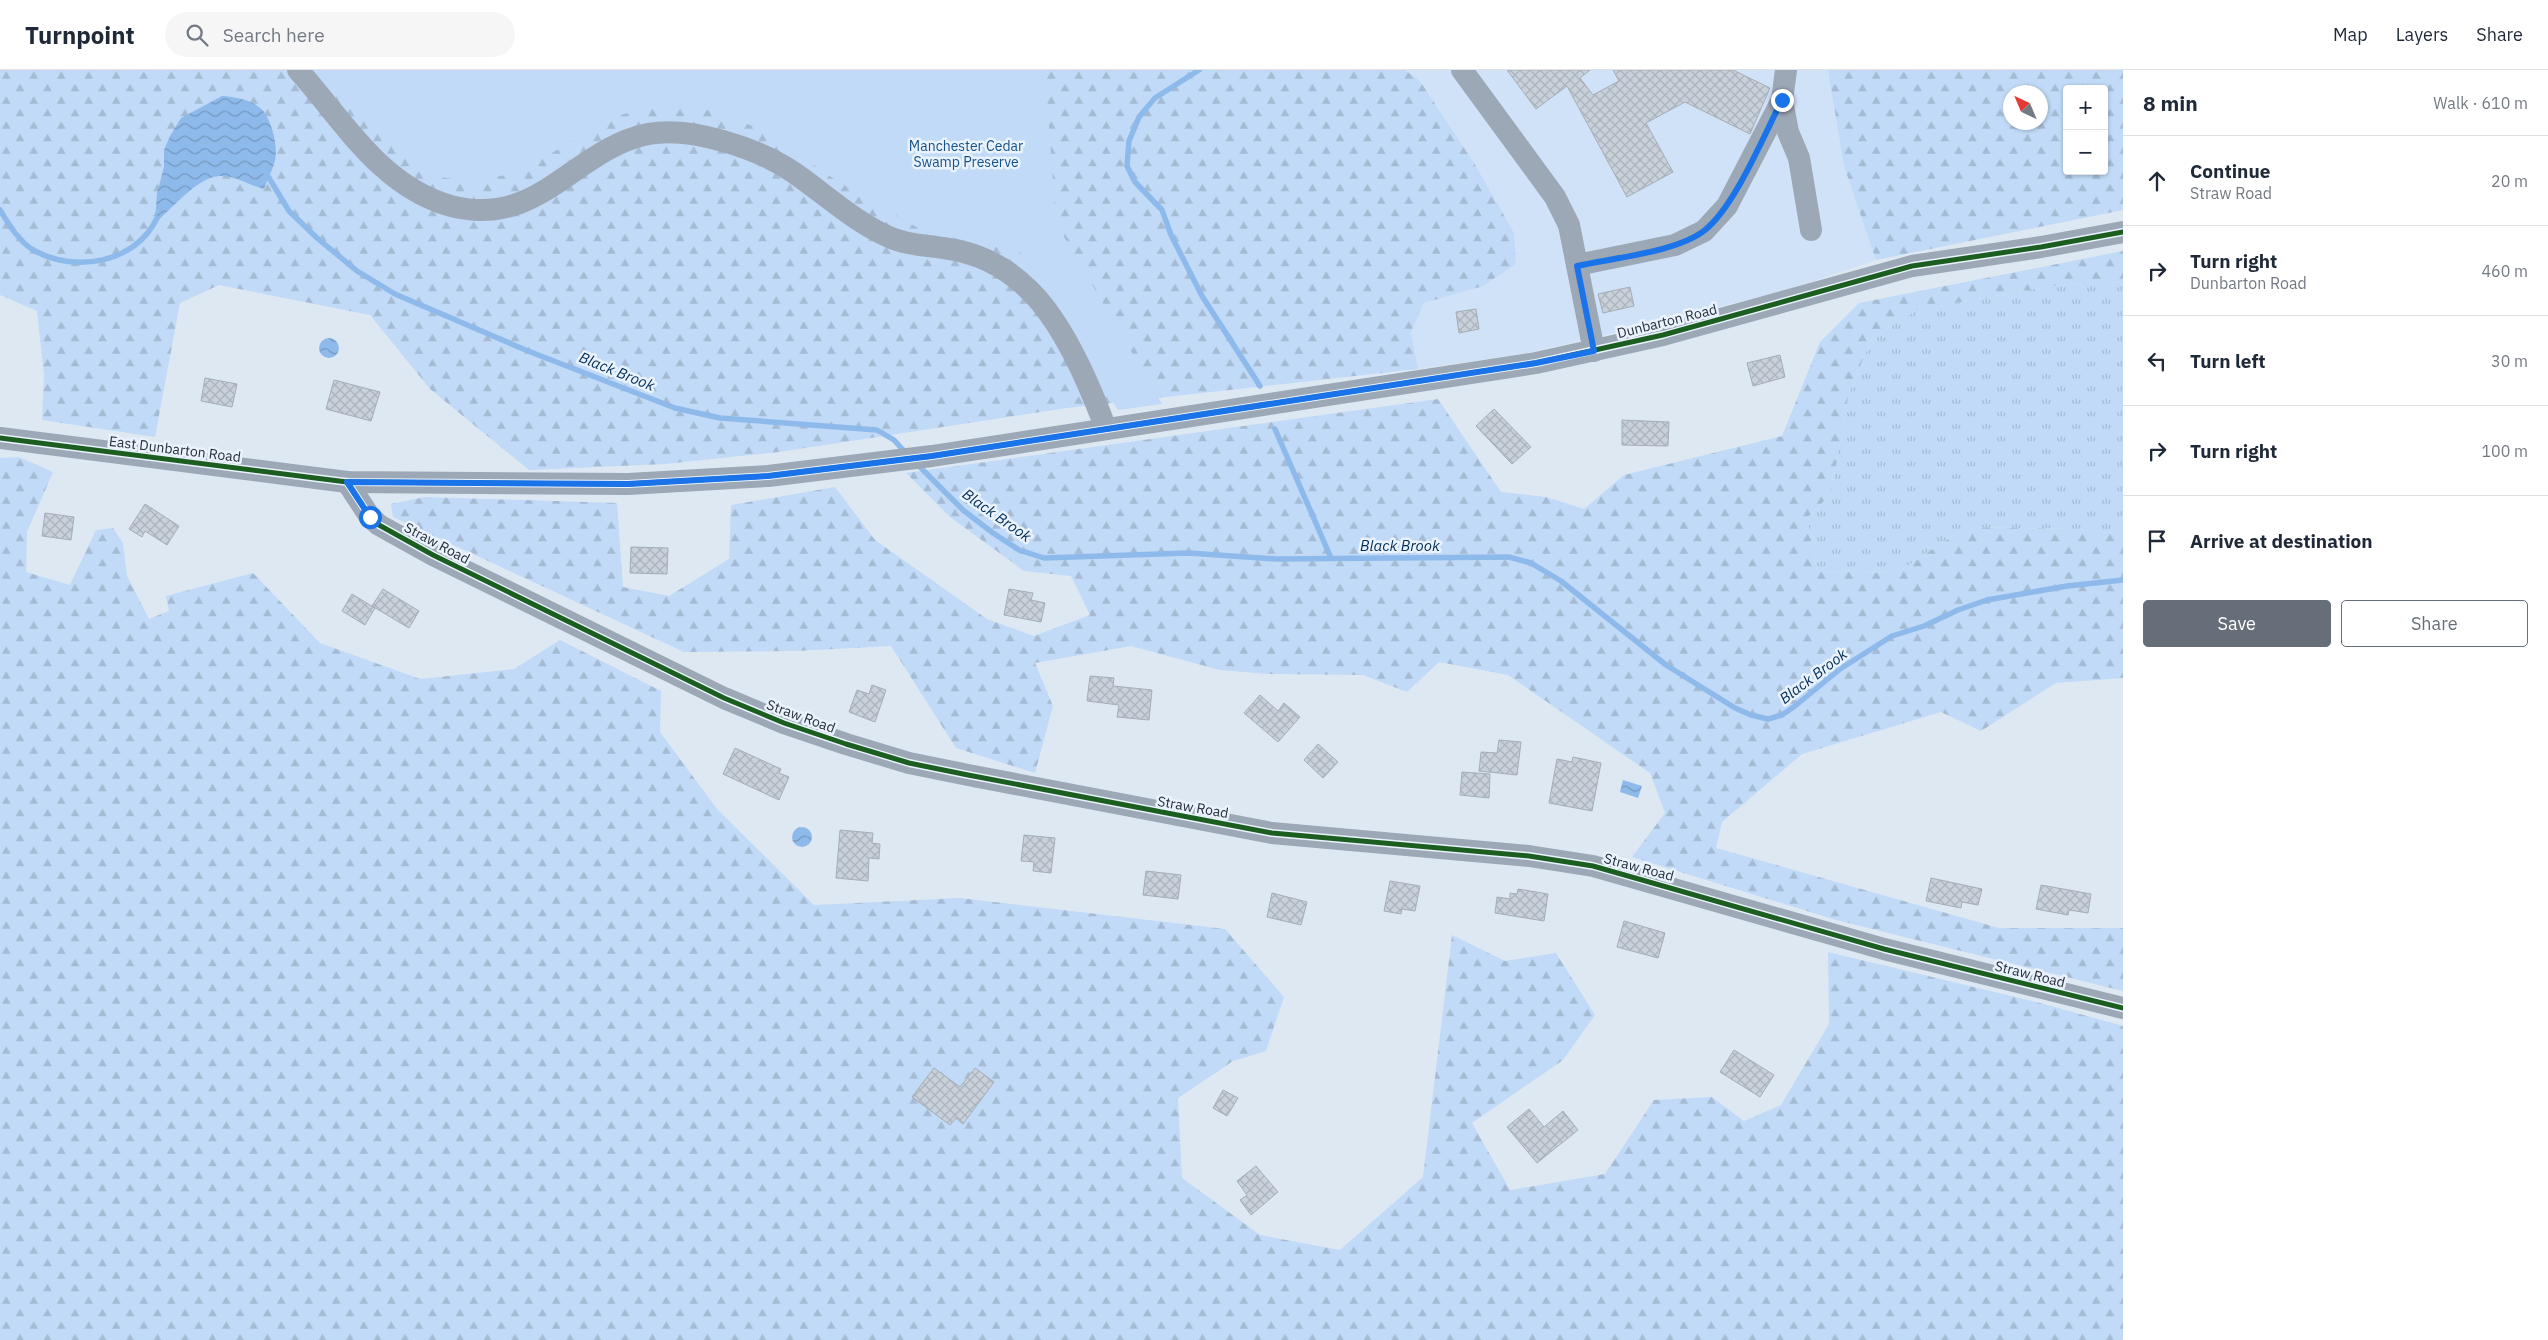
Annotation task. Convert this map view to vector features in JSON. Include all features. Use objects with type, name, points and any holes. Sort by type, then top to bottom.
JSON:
[{"type":"street","points":[[298,70],[356,140],[392,174],[430,198],[470,210],[509,207],[528,201],[624,140],[651,134],[676,132],[704,136],[766,158],[789,170],[863,223],[891,238],[910,244],[966,252],[1010,273],[1030,290],[1062,337],[1089,383],[1106,429]]},
{"type":"street","points":[[1462,70],[1555,197],[1569,225],[1594,351]]},
{"type":"street","points":[[1786,70],[1782,100],[1788,132],[1798,158],[1811,230]]},
{"type":"street","points":[[1577,266],[1675,245],[1704,231],[1727,206],[1782,100]]},
{"type":"street","name":"Dunbarton Road","points":[[347,482],[628,484],[699,482],[932,456],[1536,363],[1662,335],[1912,266],[2041,247],[2123,232]]},
{"type":"street","name":"East Dunbarton Road","points":[[0,438],[347,482]]},
{"type":"street","name":"Straw Road","points":[[347,482],[370,517],[379,525],[433,555],[724,698],[784,723],[910,763],[968,776],[1264,832],[1529,856],[1593,866],[1884,949],[2123,1008]]},
{"type":"shaded area","points":[[1405,70],[1828,70],[1844,166],[1876,260],[1787,290],[1631,329],[1527,353],[1418,369],[1411,332],[1424,303],[1483,286],[1474,163],[1420,81]]},
{"type":"green space","points":[[0,70],[1405,70],[1420,81],[1474,163],[1514,233],[1516,264],[1483,286],[1424,303],[1411,332],[1418,369],[1067,408],[779,452],[665,464],[529,470],[430,389],[370,315],[219,285],[180,303],[155,437],[42,420],[44,375],[37,311],[0,295]]},
{"type":"green space","name":"Manchester Cedar Swamp Preserve","points":[[325,70],[1045,70],[1056,223],[1162,404],[1118,410],[1020,252],[925,232],[834,179],[765,130],[699,107],[663,104],[620,115],[514,174],[467,181],[428,175],[358,108]]},
{"type":"green space","points":[[1828,70],[2123,70],[2123,210],[1876,260],[1844,166]]},
{"type":"green space","points":[[2123,251],[2123,282],[2051,286],[1917,310],[1872,338],[1849,393],[1831,494],[1807,518],[1817,571],[1897,573],[1966,527],[2077,529],[2123,535],[2123,678],[2056,683],[1981,731],[1941,712],[1802,754],[1722,822],[1716,848],[1999,928],[2123,928],[2123,991],[1836,920],[1632,857],[1665,813],[1650,773],[1508,675],[1439,662],[1407,692],[1363,675],[1268,674],[1220,670],[1131,646],[1035,663],[1053,706],[1035,773],[956,748],[891,646],[796,651],[684,652],[393,517],[391,504],[425,497],[617,503],[623,587],[669,596],[729,559],[731,505],[835,487],[875,540],[987,619],[1034,636],[1090,615],[1071,576],[1024,571],[950,517],[906,473],[1438,399],[1501,492],[1546,497],[1584,509],[1624,475],[1782,436],[1820,342],[1859,303]]},
{"type":"green space","points":[[2123,282],[2123,535],[2077,529],[1966,527],[1897,573],[1817,571],[1807,518],[1831,494],[1849,393],[1872,338],[1917,310],[2051,286]]},
{"type":"green space","points":[[19,457],[53,472],[27,532],[26,572],[70,585],[96,530],[113,528],[123,543],[127,576],[149,619],[169,611],[166,596],[253,573],[320,643],[420,679],[514,669],[560,640],[661,691],[660,732],[717,809],[814,905],[960,898],[1225,929],[1284,997],[1266,1051],[1233,1061],[1178,1098],[1182,1178],[1260,1235],[1340,1250],[1423,1177],[1452,935],[1505,961],[1556,953],[1595,1015],[1563,1060],[1472,1123],[1510,1190],[1605,1174],[1654,1100],[1712,1097],[1744,1121],[1781,1105],[1829,1024],[1828,952],[2040,1003],[2123,1026],[2123,1340],[0,1340],[0,458]]},
{"type":"water","points":[[222,96],[239,98],[250,102],[264,112],[270,124],[276,151],[273,167],[264,189],[231,177],[220,176],[211,178],[185,195],[155,223],[157,193],[164,167],[164,150],[170,136],[181,118]]},
{"type":"water","points":[[329,338],[336,341],[339,348],[336,355],[329,358],[322,355],[319,348],[322,341]]},
{"type":"water","points":[[1623,780],[1642,786],[1638,798],[1620,792]]},
{"type":"water","points":[[802,827],[809,830],[812,837],[809,844],[802,847],[795,844],[792,837],[795,830]]},
{"type":"building","points":[[1507,70],[1590,70],[1580,78],[1593,95],[1619,81],[1613,70],[1733,70],[1770,88],[1750,134],[1685,102],[1646,123],[1673,172],[1627,197],[1567,86],[1536,109]]},
{"type":"building","points":[[1630,287],[1634,306],[1603,313],[1598,294]]},
{"type":"building","points":[[1476,309],[1479,329],[1459,333],[1456,312]]},
{"type":"building","points":[[1780,355],[1785,377],[1753,386],[1747,363]]},
{"type":"building","points":[[205,378],[237,384],[232,407],[201,401]]},
{"type":"building","points":[[334,380],[380,392],[371,421],[326,409]]},
{"type":"building","points":[[1494,409],[1531,447],[1512,464],[1476,426]]},
{"type":"building","points":[[1622,420],[1669,422],[1668,446],[1622,445]]},
{"type":"building","points":[[145,504],[179,526],[167,545],[145,531],[142,537],[129,529]]},
{"type":"building","points":[[45,513],[74,517],[71,540],[42,536]]},
{"type":"building","points":[[631,547],[668,548],[667,574],[630,573]]},
{"type":"building","points":[[383,589],[419,611],[409,628],[372,606]]},
{"type":"building","points":[[1009,589],[1033,593],[1031,600],[1045,603],[1041,622],[1004,615]]},
{"type":"building","points":[[352,594],[375,608],[365,625],[342,611]]},
{"type":"building","points":[[1090,676],[1114,678],[1113,686],[1152,690],[1149,720],[1117,717],[1119,705],[1087,701]]},
{"type":"building","points":[[872,685],[886,690],[875,722],[849,712],[857,690],[869,694]]},
{"type":"building","points":[[1260,695],[1278,711],[1284,703],[1300,717],[1278,742],[1244,713]]},
{"type":"building","points":[[1499,740],[1521,742],[1517,775],[1479,771],[1481,752],[1497,753]]},
{"type":"building","points":[[1318,744],[1338,762],[1323,778],[1304,760]]},
{"type":"building","points":[[735,748],[781,769],[779,773],[789,777],[779,800],[723,774]]},
{"type":"building","points":[[1573,757],[1601,763],[1592,811],[1549,803],[1557,759],[1572,762]]},
{"type":"building","points":[[1462,772],[1490,774],[1489,798],[1460,795]]},
{"type":"building","points":[[840,830],[873,833],[872,843],[880,844],[879,859],[869,858],[868,881],[836,878]]},
{"type":"building","points":[[1024,835],[1055,838],[1051,873],[1033,871],[1034,862],[1021,861]]},
{"type":"building","points":[[1146,871],[1181,875],[1178,899],[1143,895]]},
{"type":"building","points":[[1931,878],[1982,889],[1978,905],[1962,902],[1961,908],[1926,901]]},
{"type":"building","points":[[1390,881],[1420,886],[1415,911],[1402,909],[1401,914],[1384,911]]},
{"type":"building","points":[[2041,885],[2091,894],[2088,913],[2069,910],[2068,915],[2036,909]]},
{"type":"building","points":[[1518,889],[1548,894],[1544,921],[1495,913],[1497,897],[1510,899],[1510,893],[1517,894]]},
{"type":"building","points":[[1272,893],[1307,902],[1301,925],[1267,917]]},
{"type":"building","points":[[1624,921],[1665,933],[1658,958],[1617,947]]},
{"type":"building","points":[[1734,1050],[1774,1075],[1760,1097],[1720,1072]]},
{"type":"building","points":[[934,1068],[960,1087],[975,1068],[994,1082],[963,1124],[956,1118],[950,1125],[912,1097]]},
{"type":"building","points":[[1223,1090],[1238,1098],[1227,1116],[1213,1108]]},
{"type":"building","points":[[1529,1109],[1544,1127],[1563,1111],[1578,1130],[1537,1163],[1507,1127]]},
{"type":"building","points":[[1256,1166],[1278,1192],[1251,1215],[1240,1200],[1247,1195],[1237,1181]]},
{"type":"waterway","points":[[1199,70],[1155,98],[1139,117],[1129,141],[1127,166],[1135,182],[1162,210],[1171,235],[1202,296],[1260,386]]},
{"type":"waterway","name":"Black Brook","points":[[263,168],[289,211],[317,238],[357,271],[395,294],[528,351],[675,408],[720,418],[877,430],[894,440],[906,453]]},
{"type":"waterway","name":"Black Brook","points":[[0,210],[15,233],[30,248],[51,258],[86,262],[104,260],[120,254],[135,245],[147,233],[157,218]]},
{"type":"waterway","points":[[1275,429],[1331,558]]},
{"type":"waterway","name":"Black Brook","points":[[916,463],[963,510],[993,533],[1019,550],[1044,558],[1188,553],[1276,559],[1509,557],[1531,563],[1561,581],[1666,665],[1735,708],[1751,715],[1768,719],[1782,715],[1840,669],[1892,636],[1924,626],[1958,610],[1987,600],[2067,586],[2123,580]]},
{"type":"cycle path","points":[[0,438],[347,482],[628,484],[768,476],[932,456],[1536,363],[1663,335],[1912,266],[2041,247],[2123,232]]},
{"type":"cycle path","points":[[347,482],[370,517],[379,525],[433,555],[724,698],[784,723],[909,763],[1272,833],[1529,856],[1593,866],[1884,949],[2123,1008]]},
{"type":"route","points":[[370,517],[347,482],[628,484],[699,482],[768,476],[932,456],[1536,363],[1594,351],[1577,266],[1675,245],[1704,231],[1727,206],[1782,100]]}]
